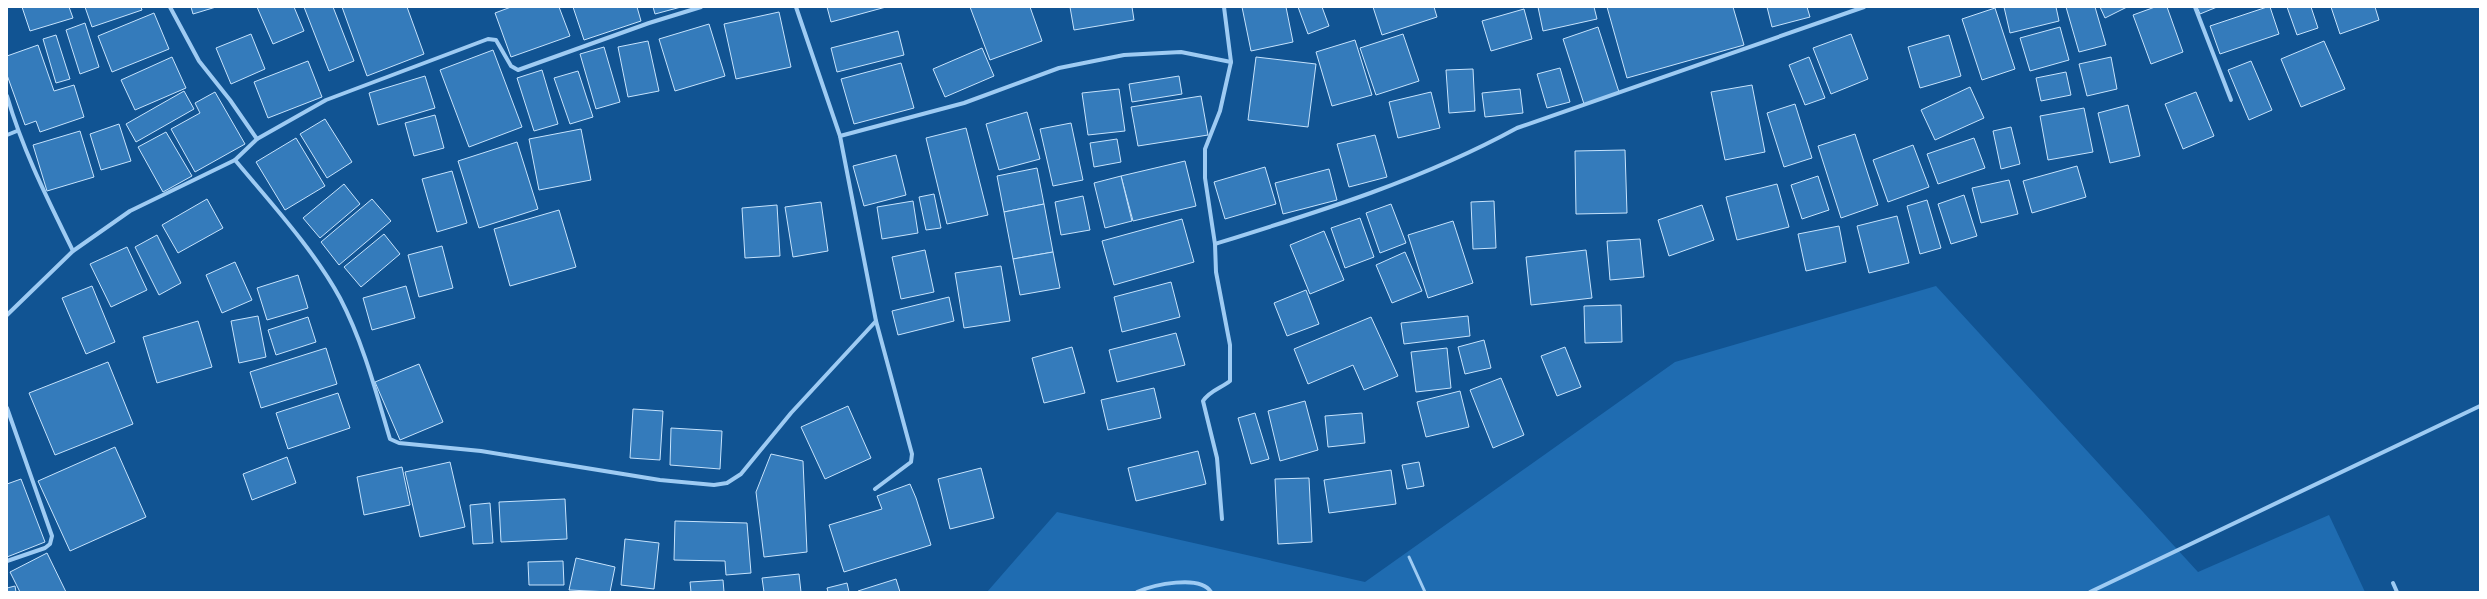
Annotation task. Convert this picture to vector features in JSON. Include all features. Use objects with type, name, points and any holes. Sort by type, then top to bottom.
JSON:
[{"type":"street","points":[[170,7],[199,62],[230,100],[258,139]]},
{"type":"street","points":[[7,315],[73,251],[130,211],[234,160],[258,139],[326,100],[488,39],[496,40],[511,66],[518,70],[701,7]]},
{"type":"street","points":[[796,7],[840,136],[876,321],[912,454],[911,462],[875,489]]},
{"type":"street","points":[[1222,519],[1216,458],[1203,401],[1207,395],[1222,388],[1230,381],[1230,345],[1216,272],[1215,244],[1205,178],[1205,148],[1220,112],[1231,62],[1224,7]]},
{"type":"street","points":[[1215,244],[1316,212],[1427,171],[1472,152],[1517,128],[1864,7]]},
{"type":"street","points":[[2195,7],[2231,100]]},
{"type":"street","points":[[840,136],[964,103],[1059,68],[1124,55],[1181,52],[1231,62]]},
{"type":"street","points":[[7,96],[17,131],[34,171],[73,251]]},
{"type":"street","points":[[7,135],[17,131]]},
{"type":"street","points":[[234,160],[305,247],[340,298],[364,357],[390,439],[399,443],[481,452],[660,480],[714,485],[727,483],[742,474],[791,413],[876,321]]},
{"type":"street","points":[[2090,592],[2480,406]]},
{"type":"street","points":[[7,408],[52,536],[50,544],[45,548],[7,560]]},
{"type":"street","points":[[1137,592],[1152,586],[1188,582],[1211,592]]},
{"type":"street","points":[[2393,584],[2397,592]]},
{"type":"lane","points":[[1409,557],[1425,592]]},
{"type":"shaded area","points":[[1936,286],[2198,572],[2329,515],[2365,592],[987,592],[1057,512],[1365,582],[1675,362]]},
{"type":"building","points":[[22,7],[69,7],[73,18],[30,31]]},
{"type":"building","points":[[85,7],[141,7],[142,10],[92,27]]},
{"type":"building","points":[[191,7],[216,7],[193,14]]},
{"type":"building","points":[[257,7],[294,7],[304,31],[273,44]]},
{"type":"building","points":[[304,7],[333,7],[354,61],[329,71]]},
{"type":"building","points":[[342,7],[407,7],[424,54],[367,76]]},
{"type":"building","points":[[511,7],[559,7],[570,36],[511,57],[495,13]]},
{"type":"building","points":[[573,7],[637,7],[641,21],[584,40]]},
{"type":"building","points":[[653,7],[681,7],[655,14]]},
{"type":"building","points":[[827,7],[886,7],[831,22]]},
{"type":"building","points":[[970,7],[1030,7],[1042,41],[990,60]]},
{"type":"building","points":[[1070,7],[1132,7],[1134,20],[1074,30]]},
{"type":"building","points":[[1242,7],[1286,7],[1293,42],[1251,51]]},
{"type":"building","points":[[1298,7],[1322,7],[1329,26],[1308,34]]},
{"type":"building","points":[[1373,7],[1434,7],[1437,17],[1382,35]]},
{"type":"building","points":[[1538,7],[1594,7],[1597,19],[1543,31]]},
{"type":"building","points":[[1607,7],[1733,7],[1744,45],[1627,78]]},
{"type":"building","points":[[1767,7],[1807,7],[1810,17],[1772,27]]},
{"type":"building","points":[[2004,7],[2056,7],[2059,21],[2010,33]]},
{"type":"building","points":[[2066,7],[2095,7],[2106,45],[2079,52]]},
{"type":"building","points":[[2100,7],[2127,7],[2105,18]]},
{"type":"building","points":[[2155,7],[2167,7],[2183,52],[2151,64],[2133,15]]},
{"type":"building","points":[[2197,7],[2217,7],[2200,14]]},
{"type":"building","points":[[2270,7],[2279,34],[2220,54],[2210,26]]},
{"type":"building","points":[[2287,7],[2311,7],[2318,28],[2297,35]]},
{"type":"building","points":[[2331,7],[2375,7],[2379,20],[2340,34]]},
{"type":"building","points":[[1995,8],[2015,69],[1982,80],[1962,19]]},
{"type":"building","points":[[1524,9],[1532,39],[1491,51],[1482,21]]},
{"type":"building","points":[[779,12],[791,67],[736,79],[724,24]]},
{"type":"building","points":[[154,13],[169,49],[112,72],[98,36]]},
{"type":"building","points":[[85,23],[99,67],[80,74],[66,30]]},
{"type":"building","points":[[709,24],[725,76],[675,91],[659,39]]},
{"type":"building","points":[[1598,27],[1619,92],[1584,104],[1563,39]]},
{"type":"building","points":[[2060,27],[2069,60],[2030,71],[2020,38]]},
{"type":"building","points":[[898,31],[904,55],[837,72],[831,48]]},
{"type":"building","points":[[251,34],[265,69],[231,84],[216,48]]},
{"type":"building","points":[[1403,34],[1419,81],[1376,95],[1360,48]]},
{"type":"building","points":[[1851,34],[1868,79],[1831,94],[1813,48]]},
{"type":"building","points":[[56,35],[70,79],[56,83],[43,39]]},
{"type":"building","points":[[1949,35],[1961,76],[1920,88],[1908,47]]},
{"type":"building","points":[[1355,40],[1372,95],[1332,106],[1316,52]]},
{"type":"building","points":[[648,41],[659,91],[628,97],[618,47]]},
{"type":"building","points":[[2324,41],[2345,89],[2301,107],[2281,59]]},
{"type":"building","points":[[38,45],[54,91],[74,85],[84,117],[40,132],[36,121],[25,125],[7,75],[7,56]]},
{"type":"building","points":[[604,47],[620,102],[596,109],[580,54]]},
{"type":"building","points":[[982,48],[994,76],[945,97],[933,69]]},
{"type":"building","points":[[493,50],[522,127],[469,147],[440,70]]},
{"type":"building","points":[[172,57],[186,88],[135,110],[121,80]]},
{"type":"building","points":[[1256,57],[1316,64],[1308,127],[1248,120]]},
{"type":"building","points":[[1809,57],[1825,98],[1805,105],[1789,65]]},
{"type":"building","points":[[2111,57],[2117,89],[2087,96],[2079,64]]},
{"type":"building","points":[[308,61],[322,97],[268,118],[254,82]]},
{"type":"building","points":[[2251,61],[2272,110],[2249,120],[2228,70]]},
{"type":"building","points":[[901,63],[914,108],[854,124],[841,79]]},
{"type":"building","points":[[1560,68],[1570,102],[1547,108],[1537,74]]},
{"type":"building","points":[[1473,69],[1475,111],[1449,113],[1446,70]]},
{"type":"building","points":[[542,70],[558,124],[534,131],[517,78]]},
{"type":"building","points":[[578,71],[593,117],[570,124],[554,78]]},
{"type":"building","points":[[2066,72],[2071,95],[2041,101],[2036,78]]},
{"type":"building","points":[[425,76],[435,108],[378,125],[369,93]]},
{"type":"building","points":[[1179,76],[1182,94],[1132,102],[1129,84]]},
{"type":"building","points":[[1752,85],[1765,152],[1725,160],[1711,92]]},
{"type":"building","points":[[1970,87],[1984,118],[1935,140],[1921,110]]},
{"type":"building","points":[[1119,89],[1125,131],[1088,135],[1082,93]]},
{"type":"building","points":[[1520,89],[1523,113],[1485,117],[1482,93]]},
{"type":"building","points":[[184,91],[194,109],[136,142],[126,124]]},
{"type":"building","points":[[215,92],[245,144],[195,172],[171,129],[200,113],[195,103]]},
{"type":"building","points":[[1431,92],[1440,128],[1398,138],[1389,102]]},
{"type":"building","points":[[2196,92],[2214,136],[2183,149],[2165,104]]},
{"type":"building","points":[[1201,96],[1208,135],[1138,146],[1131,107]]},
{"type":"building","points":[[1795,104],[1812,158],[1784,167],[1767,113]]},
{"type":"building","points":[[2128,105],[2140,156],[2110,163],[2098,113]]},
{"type":"building","points":[[2084,108],[2093,152],[2048,160],[2040,116]]},
{"type":"building","points":[[1027,112],[1040,159],[999,170],[986,124]]},
{"type":"building","points":[[435,115],[444,148],[414,156],[405,123]]},
{"type":"building","points":[[325,119],[352,162],[327,178],[300,134]]},
{"type":"building","points":[[1071,123],[1083,180],[1053,186],[1040,129]]},
{"type":"building","points":[[119,124],[131,161],[101,170],[90,134]]},
{"type":"building","points":[[2011,127],[2020,164],[2001,169],[1993,131]]},
{"type":"building","points":[[966,128],[988,215],[947,224],[926,138]]},
{"type":"building","points":[[581,129],[591,180],[539,190],[529,139]]},
{"type":"building","points":[[80,131],[94,177],[47,191],[33,145]]},
{"type":"building","points":[[166,132],[192,176],[163,192],[138,147]]},
{"type":"building","points":[[1855,134],[1878,205],[1841,218],[1818,146]]},
{"type":"building","points":[[1375,135],[1387,177],[1349,187],[1337,144]]},
{"type":"building","points":[[296,138],[325,186],[285,210],[256,162]]},
{"type":"building","points":[[1974,138],[1985,168],[1938,184],[1927,154]]},
{"type":"building","points":[[1117,139],[1121,162],[1094,167],[1090,143]]},
{"type":"building","points":[[517,142],[538,209],[479,228],[458,161]]},
{"type":"building","points":[[1913,145],[1929,187],[1888,202],[1873,160]]},
{"type":"building","points":[[1625,150],[1627,213],[1576,214],[1575,151]]},
{"type":"building","points":[[896,155],[906,195],[864,206],[853,166]]},
{"type":"building","points":[[1185,161],[1196,206],[1133,221],[1121,176]]},
{"type":"building","points":[[2077,166],[2086,197],[2032,213],[2023,181]]},
{"type":"building","points":[[1265,167],[1276,204],[1225,219],[1214,182]]},
{"type":"building","points":[[1037,168],[1044,204],[1004,212],[997,176]]},
{"type":"building","points":[[1329,169],[1337,200],[1283,214],[1275,183]]},
{"type":"building","points":[[452,171],[467,223],[437,232],[422,179]]},
{"type":"building","points":[[1121,176],[1132,221],[1105,228],[1094,183]]},
{"type":"building","points":[[1818,176],[1829,210],[1802,219],[1791,185]]},
{"type":"building","points":[[2009,180],[2018,214],[1981,223],[1972,188]]},
{"type":"building","points":[[344,184],[360,204],[320,238],[303,218]]},
{"type":"building","points":[[1777,184],[1789,227],[1737,240],[1726,197]]},
{"type":"building","points":[[934,194],[941,228],[926,230],[919,197]]},
{"type":"building","points":[[1964,195],[1977,236],[1951,244],[1938,204]]},
{"type":"building","points":[[1083,196],[1090,230],[1061,235],[1055,202]]},
{"type":"building","points":[[207,199],[223,228],[178,253],[162,225]]},
{"type":"building","points":[[372,199],[391,221],[339,265],[321,242]]},
{"type":"building","points":[[1927,200],[1941,248],[1920,254],[1907,206]]},
{"type":"building","points":[[913,201],[918,233],[882,239],[877,207]]},
{"type":"building","points":[[1494,201],[1496,248],[1473,249],[1471,202]]},
{"type":"building","points":[[821,202],[828,251],[793,257],[785,207]]},
{"type":"building","points":[[1044,204],[1053,252],[1013,259],[1004,212]]},
{"type":"building","points":[[1391,204],[1406,243],[1380,253],[1366,213]]},
{"type":"building","points":[[777,205],[780,256],[745,258],[742,208]]},
{"type":"building","points":[[1702,205],[1714,240],[1669,256],[1658,220]]},
{"type":"building","points":[[559,210],[576,267],[510,286],[494,229]]},
{"type":"building","points":[[1897,216],[1909,263],[1869,273],[1857,226]]},
{"type":"building","points":[[1360,218],[1374,257],[1345,268],[1331,228]]},
{"type":"building","points":[[1182,219],[1194,262],[1114,285],[1102,241]]},
{"type":"building","points":[[1453,221],[1473,283],[1428,298],[1408,235]]},
{"type":"building","points":[[1839,226],[1846,262],[1806,271],[1798,234]]},
{"type":"building","points":[[1324,231],[1344,280],[1310,294],[1290,245]]},
{"type":"building","points":[[384,234],[400,254],[361,287],[344,267]]},
{"type":"building","points":[[157,235],[181,283],[159,295],[135,247]]},
{"type":"building","points":[[1640,239],[1644,277],[1610,280],[1607,241]]},
{"type":"building","points":[[442,246],[453,288],[419,297],[408,255]]},
{"type":"building","points":[[127,247],[147,290],[111,307],[90,264]]},
{"type":"building","points":[[925,250],[934,292],[901,299],[892,257]]},
{"type":"building","points":[[1586,250],[1592,298],[1531,305],[1526,257]]},
{"type":"building","points":[[1053,252],[1060,288],[1020,295],[1013,259]]},
{"type":"building","points":[[1405,252],[1422,291],[1392,303],[1376,265]]},
{"type":"building","points":[[235,262],[252,300],[222,313],[206,275]]},
{"type":"building","points":[[1001,266],[1010,321],[964,328],[955,273]]},
{"type":"building","points":[[298,275],[308,308],[267,320],[257,288]]},
{"type":"building","points":[[1171,282],[1180,317],[1122,332],[1114,297]]},
{"type":"building","points":[[92,286],[115,342],[86,354],[62,298]]},
{"type":"building","points":[[406,286],[415,318],[372,330],[363,298]]},
{"type":"building","points":[[1306,290],[1319,324],[1287,336],[1274,303]]},
{"type":"building","points":[[949,297],[954,321],[898,335],[892,311]]},
{"type":"building","points":[[1621,305],[1622,342],[1585,343],[1584,306]]},
{"type":"building","points":[[258,316],[266,357],[239,363],[231,321]]},
{"type":"building","points":[[1468,316],[1470,336],[1404,344],[1401,323]]},
{"type":"building","points":[[308,317],[316,342],[276,355],[268,330]]},
{"type":"building","points":[[1371,317],[1398,376],[1364,390],[1353,365],[1308,384],[1294,349]]},
{"type":"building","points":[[198,321],[212,367],[157,383],[143,337]]},
{"type":"building","points":[[1176,333],[1185,365],[1117,382],[1109,350]]},
{"type":"building","points":[[1484,340],[1491,368],[1465,374],[1458,347]]},
{"type":"building","points":[[1072,347],[1085,393],[1044,403],[1032,358]]},
{"type":"building","points":[[1565,347],[1581,387],[1557,396],[1541,356]]},
{"type":"building","points":[[326,348],[337,384],[261,408],[250,372]]},
{"type":"building","points":[[1447,348],[1451,388],[1416,392],[1411,352]]},
{"type":"building","points":[[108,362],[133,424],[55,455],[29,393]]},
{"type":"building","points":[[419,364],[443,422],[400,440],[375,382]]},
{"type":"building","points":[[1501,378],[1524,435],[1493,448],[1470,390]]},
{"type":"building","points":[[1154,388],[1161,418],[1108,430],[1101,400]]},
{"type":"building","points":[[1460,391],[1469,427],[1426,437],[1417,402]]},
{"type":"building","points":[[338,393],[350,428],[288,449],[276,413]]},
{"type":"building","points":[[1305,401],[1318,450],[1280,461],[1268,411]]},
{"type":"building","points":[[848,406],[871,458],[825,479],[801,427]]},
{"type":"building","points":[[633,409],[663,411],[660,460],[630,458]]},
{"type":"building","points":[[1255,413],[1269,459],[1251,464],[1238,418]]},
{"type":"building","points":[[1362,413],[1365,443],[1328,447],[1325,416]]},
{"type":"building","points":[[671,428],[722,431],[720,469],[670,465]]},
{"type":"building","points":[[115,447],[146,517],[70,551],[38,481]]},
{"type":"building","points":[[1198,451],[1206,484],[1136,501],[1128,468]]},
{"type":"building","points":[[771,454],[803,461],[807,552],[764,557],[756,492]]},
{"type":"building","points":[[287,457],[296,483],[252,500],[243,474]]},
{"type":"building","points":[[450,462],[465,527],[420,537],[405,472]]},
{"type":"building","points":[[1419,462],[1424,486],[1407,489],[1402,465]]},
{"type":"building","points":[[402,467],[410,505],[364,515],[357,477]]},
{"type":"building","points":[[981,468],[994,518],[950,529],[938,479]]},
{"type":"building","points":[[1391,470],[1396,504],[1329,513],[1324,480]]},
{"type":"building","points":[[1309,478],[1312,542],[1278,544],[1275,479]]},
{"type":"building","points":[[21,479],[45,542],[7,557],[7,484]]},
{"type":"building","points":[[910,484],[931,545],[844,572],[829,525],[882,509],[877,496]]},
{"type":"building","points":[[565,499],[567,539],[501,542],[499,502]]},
{"type":"building","points":[[490,503],[493,543],[473,544],[470,505]]},
{"type":"building","points":[[675,521],[747,523],[751,573],[726,575],[725,561],[674,560]]},
{"type":"building","points":[[625,539],[659,543],[654,589],[621,585]]},
{"type":"building","points":[[47,553],[66,592],[20,592],[10,572]]},
{"type":"building","points":[[576,558],[615,567],[610,592],[569,590]]},
{"type":"building","points":[[563,561],[564,585],[529,585],[528,562]]},
{"type":"building","points":[[799,574],[801,592],[764,592],[762,578]]},
{"type":"building","points":[[896,579],[900,592],[858,591]]},
{"type":"building","points":[[723,580],[724,592],[691,592],[690,582]]},
{"type":"building","points":[[847,583],[849,592],[828,592],[827,588]]},
{"type":"building","points":[[15,586],[16,592],[7,592],[7,588]]}]
